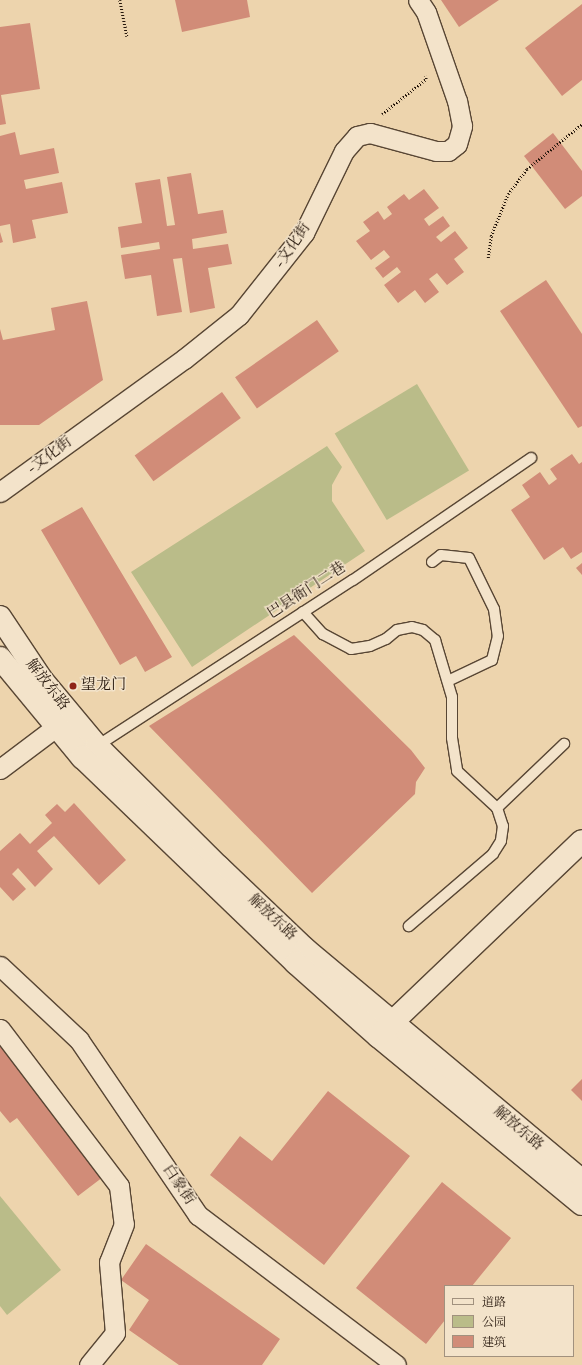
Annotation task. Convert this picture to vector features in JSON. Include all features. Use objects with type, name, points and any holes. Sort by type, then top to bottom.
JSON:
[{"type":"main road","name":"解放东路","points":[[0,617],[42,680],[97,746],[305,949],[385,1030],[582,1204]]},
{"type":"main road","name":"解放东路","points":[[0,658],[82,758],[296,963],[582,1182]]},
{"type":"main road","points":[[385,1030],[582,841]]},
{"type":"street","name":"-文化街","points":[[0,492],[184,359],[239,315],[278,269],[304,233],[344,151],[357,136],[370,133],[436,151],[448,151],[457,144],[462,126],[457,101],[426,12],[418,0]]},
{"type":"street","points":[[0,769],[56,727]]},
{"type":"street","name":"白象街","points":[[0,966],[79,1040],[198,1215],[396,1365]]},
{"type":"street","points":[[0,1029],[118,1186],[124,1224],[109,1262],[115,1333],[89,1365]]},
{"type":"lane","name":"巴县衙门二巷","points":[[97,746],[303,612],[531,458]]},
{"type":"lane","points":[[432,562],[441,555],[469,558],[494,609],[498,636],[492,660],[448,682]]},
{"type":"lane","points":[[303,612],[323,634],[351,649],[370,646],[386,639],[396,630],[412,627],[423,630],[435,640],[452,698],[452,738],[457,771],[497,808],[503,826],[501,841],[493,854],[409,926]]},
{"type":"lane","points":[[497,808],[564,744]]},
{"type":"path","points":[[120,0],[127,36]]},
{"type":"path","points":[[382,115],[426,79],[424,71]]},
{"type":"path","points":[[488,258],[492,236],[508,194],[527,169],[582,124]]},
{"type":"green space","points":[[417,384],[469,471],[387,520],[335,433]]},
{"type":"green space","points":[[327,446],[342,467],[332,485],[332,501],[365,551],[192,667],[131,572]]},
{"type":"green space","points":[[0,1196],[61,1270],[7,1315],[0,1306]]},
{"type":"building","points":[[175,0],[247,0],[250,17],[182,32]]},
{"type":"building","points":[[441,0],[499,0],[459,27]]},
{"type":"building","points":[[582,4],[582,80],[562,96],[525,48]]},
{"type":"building","points":[[30,23],[40,89],[1,95],[6,124],[0,125],[0,27]]},
{"type":"building","points":[[15,132],[20,155],[54,148],[59,173],[24,180],[26,189],[62,182],[68,213],[32,220],[36,238],[13,243],[10,224],[0,226],[0,136]]},
{"type":"building","points":[[553,133],[582,171],[582,196],[565,209],[524,156]]},
{"type":"building","points":[[191,173],[198,214],[223,210],[227,233],[192,239],[193,249],[228,244],[232,264],[208,268],[215,308],[190,313],[182,258],[173,259],[182,312],[157,316],[151,275],[125,279],[121,255],[160,249],[159,242],[121,248],[118,227],[142,223],[135,183],[160,179],[167,226],[175,225],[167,177]]},
{"type":"building","points":[[424,189],[439,208],[424,219],[429,226],[443,216],[450,226],[436,237],[441,242],[455,231],[468,248],[454,259],[464,272],[447,285],[437,273],[429,279],[439,292],[425,303],[415,290],[398,303],[384,285],[401,272],[397,267],[383,278],[375,268],[390,257],[384,250],[371,260],[356,241],[370,231],[363,222],[378,211],[384,220],[392,214],[387,207],[404,194],[409,200]]},
{"type":"building","points":[[0,232],[3,242],[0,243]]},
{"type":"building","points":[[546,280],[582,334],[582,426],[578,428],[500,311]]},
{"type":"building","points":[[87,301],[103,380],[39,425],[0,425],[0,329],[3,340],[55,330],[51,308]]},
{"type":"building","points":[[317,320],[339,351],[257,408],[235,377]]},
{"type":"building","points":[[222,392],[241,418],[153,481],[135,455]]},
{"type":"building","points":[[572,454],[579,464],[582,462],[582,552],[571,559],[563,547],[544,560],[511,510],[530,497],[522,485],[540,472],[549,485],[557,479],[550,469]]},
{"type":"building","points":[[82,507],[172,657],[145,672],[136,656],[120,665],[41,530]]},
{"type":"building","points":[[582,563],[582,575],[576,568]]},
{"type":"building","points":[[294,635],[411,750],[425,768],[416,782],[415,794],[312,893],[149,726]]},
{"type":"building","points":[[74,803],[126,860],[99,885],[54,836],[37,851],[53,869],[35,887],[18,868],[12,874],[26,889],[13,901],[0,887],[0,851],[20,833],[30,844],[52,823],[45,815],[57,804],[65,812]]},
{"type":"building","points":[[0,1045],[103,1177],[78,1196],[17,1118],[10,1123],[0,1111]]},
{"type":"building","points":[[582,1079],[582,1101],[571,1090]]},
{"type":"building","points":[[328,1091],[410,1156],[324,1265],[210,1175],[240,1136],[272,1161]]},
{"type":"building","points":[[442,1182],[511,1238],[473,1285],[444,1285],[444,1321],[426,1344],[356,1288]]},
{"type":"building","points":[[146,1244],[280,1339],[262,1365],[179,1365],[129,1330],[149,1300],[121,1280]]},
{"type":"place","name":"望龙门","points":[[73,686]]}]
